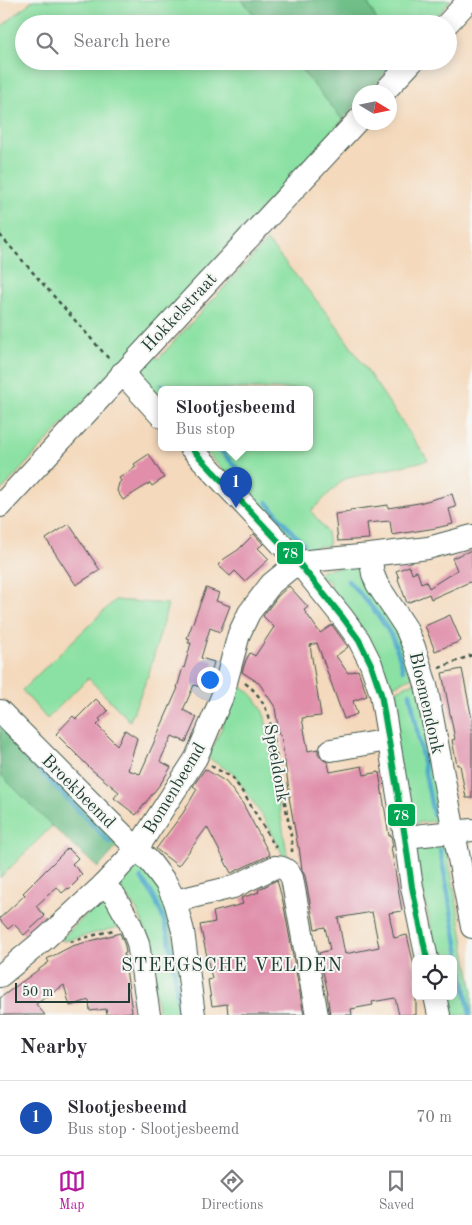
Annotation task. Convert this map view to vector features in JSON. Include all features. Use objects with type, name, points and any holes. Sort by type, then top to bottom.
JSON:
[{"type":"street","points":[[455,15],[469,0]]},
{"type":"street","points":[[391,85],[405,70]]},
{"type":"street","name":"Hokkelstraat","points":[[0,506],[352,127]]},
{"type":"street","points":[[122,374],[158,413]]},
{"type":"street","points":[[194,451],[298,562],[359,640],[371,664],[381,694],[406,837],[412,887],[426,955]]},
{"type":"street","points":[[298,562],[428,548],[472,536]]},
{"type":"street","name":"Bloemendonk","points":[[370,555],[373,574],[377,584],[406,628],[426,685],[463,830],[472,927]]},
{"type":"street","name":"Bomenbeemd","points":[[0,976],[46,938],[103,885],[137,849],[196,758],[222,697],[239,634],[249,613],[272,584],[298,562]]},
{"type":"street","name":"Broekbeemd","points":[[0,711],[151,863],[166,883],[175,901],[183,931],[194,1015]]},
{"type":"street","points":[[331,750],[388,740]]},
{"type":"street","points":[[406,837],[463,830]]},
{"type":"street","points":[[175,901],[233,887],[275,867],[281,867],[286,870],[292,878],[317,1015]]},
{"type":"street","points":[[103,885],[114,896],[131,925],[138,943],[149,1015]]},
{"type":"street","points":[[436,1000],[439,1015]]},
{"type":"path","points":[[0,235],[122,374]]},
{"type":"path","name":"Speeldonk","points":[[229,674],[241,679],[255,691],[269,716],[292,841],[291,858],[286,870]]},
{"type":"path","name":"Speeldonk","points":[[196,758],[232,778],[267,832],[286,870]]},
{"type":"path","points":[[46,938],[60,945],[131,925]]},
{"type":"green space","points":[[33,0],[242,0],[254,15],[15,15]]},
{"type":"green space","points":[[242,0],[366,0],[374,15],[254,15]]},
{"type":"green space","points":[[366,0],[451,0],[438,15],[374,15]]},
{"type":"green space","points":[[15,15],[15,70],[301,70],[343,120],[0,492],[0,28]]},
{"type":"green space","points":[[301,70],[389,70],[375,85],[352,85],[352,110],[343,120]]},
{"type":"green space","points":[[267,241],[338,328],[428,460],[344,479],[311,511],[327,532],[329,545],[300,551],[205,451],[313,451],[313,386],[158,386],[158,399],[139,375],[140,369],[152,354],[158,359]]},
{"type":"green space","points":[[359,565],[384,605],[417,675],[384,690],[329,587],[331,585],[326,578],[320,583],[321,570]]},
{"type":"green space","points":[[115,600],[168,604],[149,673],[130,721],[88,678],[47,719],[22,690]]},
{"type":"green space","points":[[419,680],[443,820],[408,824],[386,695]]},
{"type":"green space","points":[[237,684],[247,690],[254,698],[265,717],[287,854],[286,858],[267,823],[234,774],[208,758],[222,727]]},
{"type":"green space","points":[[0,716],[123,840],[98,868],[52,826],[0,774]]},
{"type":"green space","points":[[0,774],[52,826],[0,878]]},
{"type":"green space","points":[[52,826],[110,835],[88,858]]},
{"type":"green space","points":[[445,839],[472,988],[472,1015],[450,1015],[447,1000],[457,1000],[457,955],[437,955],[413,847]]},
{"type":"green space","points":[[138,862],[164,894],[189,1015],[159,1015],[144,927],[132,903],[114,883]]},
{"type":"green space","points":[[107,903],[120,925],[119,927],[63,941],[62,938],[98,904]]},
{"type":"building","points":[[149,454],[164,478],[152,486],[150,483],[123,500],[117,491],[121,481],[119,478],[136,467],[134,464]]},
{"type":"building","points":[[452,494],[456,507],[449,509],[453,524],[392,535],[390,521],[367,523],[369,539],[338,541],[335,514],[388,505],[388,508],[419,503]]},
{"type":"building","points":[[69,524],[100,570],[76,585],[46,539]]},
{"type":"building","points":[[254,534],[263,544],[258,548],[269,559],[245,581],[235,571],[230,576],[218,565],[238,550]]},
{"type":"building","points":[[472,550],[472,581],[431,599],[429,594],[407,603],[396,571],[409,566],[412,573],[417,571],[421,583],[426,581],[429,588],[457,570],[452,558]]},
{"type":"building","points":[[289,586],[308,607],[304,610],[320,633],[332,625],[348,647],[336,656],[348,673],[358,670],[367,696],[353,701],[357,714],[344,719],[317,643],[310,645],[321,716],[302,718],[308,751],[318,749],[321,758],[328,763],[330,772],[362,766],[364,775],[379,772],[389,836],[391,835],[393,847],[391,847],[402,911],[389,913],[394,938],[407,935],[412,957],[412,1000],[416,1000],[416,1015],[399,1015],[395,998],[372,1002],[373,1005],[351,1009],[352,1015],[330,1015],[328,994],[319,953],[330,950],[325,927],[315,929],[305,876],[302,870],[275,707],[259,683],[242,672],[250,653],[255,656],[274,627],[263,616],[278,596]],"holes":[[[372,912],[379,947],[345,954],[338,918]]]},
{"type":"building","points":[[206,588],[219,593],[216,601],[230,606],[220,632],[210,628],[201,658],[214,662],[207,689],[194,685],[183,710],[197,717],[186,742],[172,736],[160,761],[171,767],[136,815],[114,798],[119,792],[92,770],[56,734],[73,716],[76,719],[96,699],[108,711],[99,719],[101,721],[97,725],[117,745],[125,730],[137,738],[128,770],[140,774],[178,688],[191,643],[188,643],[190,639],[187,638]]},
{"type":"building","points":[[450,615],[461,641],[435,651],[425,626]]},
{"type":"building","points":[[462,669],[472,719],[472,798],[466,798],[460,765],[457,765],[452,740],[455,739],[442,673]]},
{"type":"building","points":[[205,769],[226,782],[243,804],[270,855],[231,873],[207,827],[178,866],[156,849],[183,813],[197,789],[193,786]]},
{"type":"building","points":[[68,848],[78,858],[72,864],[82,874],[78,880],[62,893],[57,887],[36,906],[45,916],[24,935],[14,924],[8,929],[0,918],[25,895],[23,893]]},
{"type":"building","points":[[277,880],[283,902],[304,1015],[228,1015],[227,1004],[212,1006],[208,980],[212,979],[200,925],[215,922],[213,912],[243,904],[241,898],[259,892],[258,890]]},
{"type":"building","points":[[120,933],[125,946],[126,953],[124,954],[132,1012],[107,1015],[106,1009],[90,1011],[89,1000],[70,1006],[64,985],[36,1004],[45,1015],[0,1015],[0,998],[49,962],[47,959],[72,946]]},
{"type":"waterway","points":[[221,451],[241,472]]},
{"type":"waterway","points":[[267,502],[304,544]]},
{"type":"waterway","points":[[348,581],[386,626],[395,644],[403,670]]},
{"type":"waterway","name":"Bomenbeemd","points":[[410,693],[433,814]]},
{"type":"waterway","points":[[26,757],[110,843]]},
{"type":"waterway","points":[[440,850],[470,1015]]},
{"type":"waterway","points":[[141,878],[151,892],[162,914],[170,942],[179,1015]]},
{"type":"transit line","name":"78","points":[[194,451],[298,562],[359,640],[371,664],[381,694],[412,887],[426,955]]},
{"type":"place","name":"Slootjesbeemd","points":[[236,508]]},
{"type":"district","name":"STEEGSCHE VELDEN","points":[[232,964]]}]
